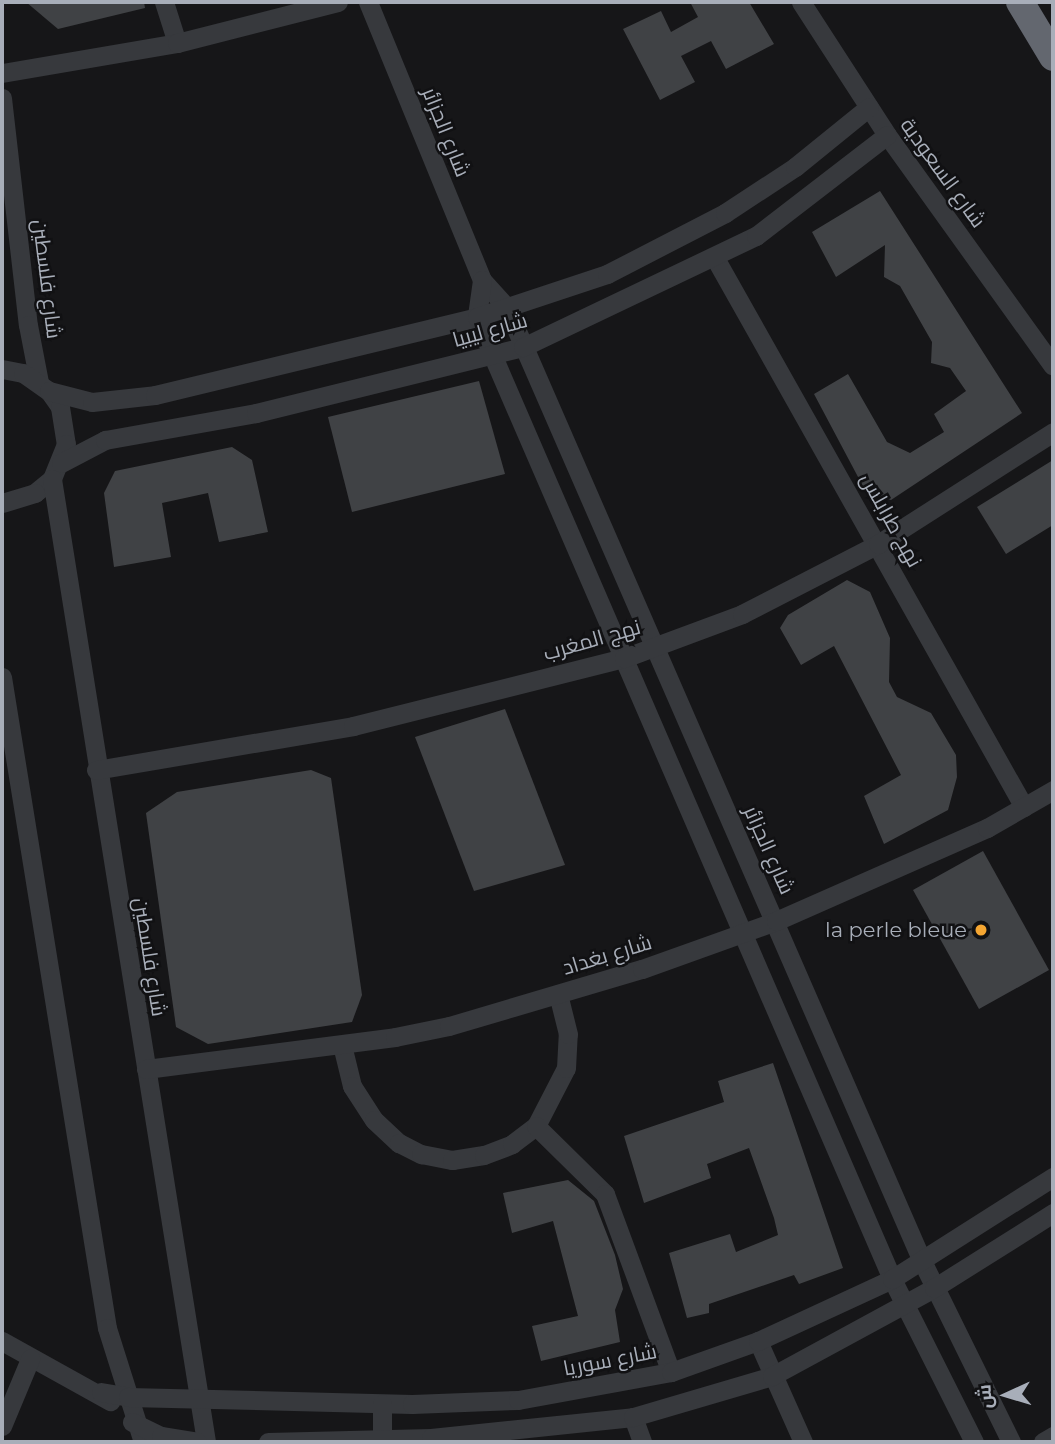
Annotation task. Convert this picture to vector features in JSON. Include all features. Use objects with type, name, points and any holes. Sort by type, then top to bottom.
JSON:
[{"type":"highway","points":[[1020,2],[1053,57]]},
{"type":"street","points":[[164,2],[177,43]]},
{"type":"street","points":[[2,73],[177,43],[338,2]]},
{"type":"street","name":"شارع الجزائر","points":[[368,2],[482,280],[507,308],[922,1261],[1011,1442]]},
{"type":"street","name":"شارع السعودية","points":[[801,2],[887,135],[1053,366]]},
{"type":"street","name":"شارع فلسطين","points":[[2,98],[28,325],[44,386],[66,425],[57,471],[96,770],[202,1400],[206,1442]]},
{"type":"street","name":"شارع ليبيا","points":[[2,369],[92,402],[155,395],[507,308],[607,274],[725,213],[795,167],[869,107]]},
{"type":"street","name":"شارع ليبيا","points":[[2,503],[36,493],[57,471],[105,440],[256,413],[523,347],[715,258],[803,204],[887,135]]},
{"type":"street","name":"نهج طرابلس","points":[[715,258],[1024,807]]},
{"type":"street","name":"شارع الجزائر","points":[[482,280],[477,317],[492,354],[892,1279],[974,1442]]},
{"type":"street","name":"نهج المغرب","points":[[96,770],[353,726],[624,658],[741,614],[878,544],[1053,432]]},
{"type":"street","points":[[2,677],[10,788],[107,1328],[140,1434]]},
{"type":"street","name":"شارع بغداد","points":[[146,1069],[342,1045],[449,1026],[558,994],[776,921],[987,828],[1053,789]]},
{"type":"street","points":[[342,1045],[352,1086],[374,1120],[399,1143],[421,1154],[452,1160],[484,1155],[512,1144],[536,1126],[565,1068],[568,1034],[558,994]]},
{"type":"street","points":[[536,1126],[605,1194],[671,1372]]},
{"type":"street","name":"شارع سوريا","points":[[101,1392],[128,1397],[382,1404],[518,1400],[671,1372],[758,1341],[892,1279],[1053,1177]]},
{"type":"street","points":[[268,1442],[432,1440],[633,1416],[772,1376],[934,1288],[1053,1213]]},
{"type":"street","points":[[2,1341],[30,1359],[101,1392],[140,1434],[197,1442]]},
{"type":"street","points":[[758,1341],[803,1442]]},
{"type":"street","points":[[2,1426],[30,1359]]},
{"type":"street","points":[[382,1404],[382,1439]]},
{"type":"street","points":[[633,1416],[642,1442]]},
{"type":"street","points":[[1044,1442],[1053,1436]]},
{"type":"building","points":[[26,2],[144,2],[145,8],[58,29]]},
{"type":"building","points":[[690,2],[749,2],[774,44],[726,69],[711,41],[681,56],[695,82],[660,100],[623,29],[661,11],[671,32],[698,17]]},
{"type":"building","points":[[880,191],[1022,413],[891,500],[866,492],[814,394],[848,374],[887,442],[910,453],[944,432],[934,414],[966,391],[950,368],[931,363],[932,342],[900,286],[884,277],[885,245],[836,277],[812,232]]},
{"type":"building","points":[[479,381],[505,474],[352,512],[328,417]]},
{"type":"building","points":[[232,447],[252,460],[268,532],[219,542],[208,493],[162,503],[171,557],[114,567],[104,493],[115,471]]},
{"type":"building","points":[[1053,460],[1053,525],[1006,554],[977,507]]},
{"type":"building","points":[[847,580],[870,592],[890,638],[889,682],[897,697],[931,713],[956,755],[957,777],[948,810],[884,844],[864,796],[901,775],[834,646],[801,665],[780,628],[788,615]]},
{"type":"building","points":[[505,709],[565,865],[474,891],[415,737]]},
{"type":"building","points":[[311,770],[331,778],[362,995],[352,1022],[208,1044],[176,1027],[146,813],[177,792]]},
{"type":"building","name":"la perle bleue","points":[[983,851],[1049,970],[979,1009],[913,890]]},
{"type":"building","points":[[773,1063],[843,1268],[799,1284],[794,1275],[709,1304],[709,1313],[687,1318],[669,1253],[730,1234],[736,1252],[778,1235],[774,1218],[749,1148],[707,1164],[711,1178],[644,1203],[624,1136],[724,1102],[718,1081]]},
{"type":"building","points":[[568,1180],[594,1201],[615,1255],[623,1289],[615,1310],[620,1342],[541,1361],[532,1326],[578,1316],[553,1221],[512,1233],[503,1193]]},
{"type":"place","name":"la perle bleue","points":[[981,930]]}]
